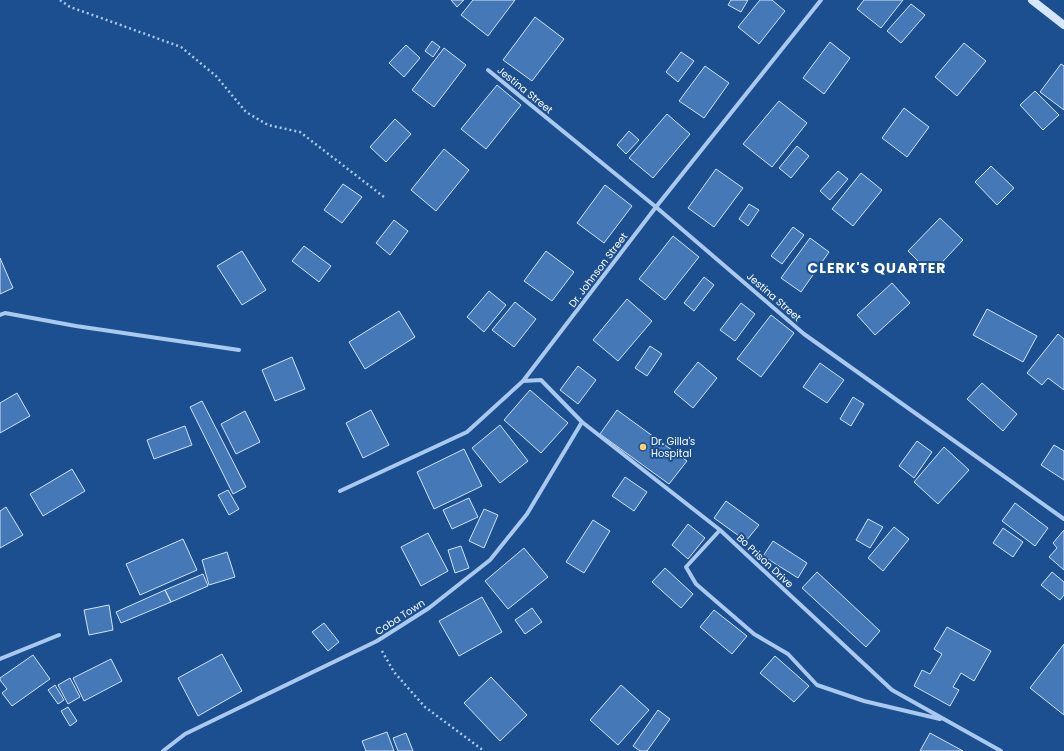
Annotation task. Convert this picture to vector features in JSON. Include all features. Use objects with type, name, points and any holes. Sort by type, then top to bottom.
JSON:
[{"type":"street","name":"Dr. Johnson Street","points":[[340,491],[467,432],[523,381],[656,206],[821,0]]},
{"type":"street","points":[[1032,0],[1064,25]]},
{"type":"street","name":"Jestina Street","points":[[488,70],[656,206],[804,334],[1064,519]]},
{"type":"street","points":[[0,315],[5,313],[76,326],[239,350]]},
{"type":"street","name":"Bo Prison Drive","points":[[523,381],[541,380],[582,422],[720,530],[892,690],[1001,751]]},
{"type":"street","name":"Coba Town","points":[[163,751],[185,734],[377,641],[429,608],[490,560],[527,514],[582,422]]},
{"type":"street","points":[[720,530],[686,567],[696,584],[754,634],[788,654],[817,685],[864,701],[946,720]]},
{"type":"street","points":[[0,659],[59,635]]},
{"type":"path","points":[[60,0],[70,7],[181,47],[216,76],[246,112],[268,125],[300,132],[384,197]]},
{"type":"path","points":[[377,641],[394,672],[425,707],[484,751]]},
{"type":"building","points":[[451,0],[464,0],[457,7]]},
{"type":"building","points":[[473,0],[515,0],[488,36],[461,15]]},
{"type":"building","points":[[731,0],[748,0],[741,12],[728,5]]},
{"type":"building","points":[[760,0],[772,0],[785,11],[759,44],[738,27]]},
{"type":"building","points":[[864,0],[903,0],[881,28],[857,9]]},
{"type":"building","points":[[911,4],[925,15],[901,43],[887,31]]},
{"type":"building","points":[[535,17],[564,39],[532,81],[503,60]]},
{"type":"building","points":[[432,41],[440,47],[433,57],[425,51]]},
{"type":"building","points":[[830,42],[850,58],[824,94],[803,78]]},
{"type":"building","points":[[964,43],[986,61],[957,96],[935,77]]},
{"type":"building","points":[[406,45],[420,58],[404,77],[389,63]]},
{"type":"building","points":[[444,48],[466,65],[434,107],[412,90]]},
{"type":"building","points":[[681,52],[694,61],[678,82],[666,72]]},
{"type":"building","points":[[1061,64],[1064,66],[1064,110],[1040,92]]},
{"type":"building","points":[[705,66],[729,83],[704,118],[679,101]]},
{"type":"building","points":[[497,85],[521,105],[486,149],[461,129]]},
{"type":"building","points":[[1035,91],[1059,115],[1043,130],[1020,105]]},
{"type":"building","points":[[779,101],[807,123],[772,167],[743,144]]},
{"type":"building","points":[[904,108],[929,127],[907,157],[882,138]]},
{"type":"building","points":[[667,114],[690,134],[653,178],[629,158]]},
{"type":"building","points":[[395,119],[411,134],[386,162],[370,147]]},
{"type":"building","points":[[629,131],[639,140],[626,154],[617,145]]},
{"type":"building","points":[[797,146],[809,156],[791,178],[779,168]]},
{"type":"building","points":[[444,149],[469,170],[436,211],[411,190]]},
{"type":"building","points":[[991,166],[1014,188],[997,205],[975,182]]},
{"type":"building","points":[[716,169],[743,188],[714,227],[688,208]]},
{"type":"building","points":[[838,171],[848,179],[830,200],[820,191]]},
{"type":"building","points":[[861,173],[882,190],[853,226],[832,209]]},
{"type":"building","points":[[343,184],[362,197],[342,223],[324,210]]},
{"type":"building","points":[[605,185],[632,206],[604,243],[577,223]]},
{"type":"building","points":[[749,204],[759,210],[748,226],[739,219]]},
{"type":"building","points":[[940,218],[963,240],[931,274],[908,251]]},
{"type":"building","points":[[394,220],[408,231],[390,255],[376,243]]},
{"type":"building","points":[[793,227],[804,235],[782,264],[771,256]]},
{"type":"building","points":[[673,236],[699,257],[665,300],[639,279]]},
{"type":"building","points":[[810,238],[829,252],[801,292],[781,278]]},
{"type":"building","points":[[304,246],[331,266],[319,282],[292,261]]},
{"type":"building","points":[[242,251],[266,290],[242,305],[217,266]]},
{"type":"building","points":[[546,251],[574,272],[552,301],[524,281]]},
{"type":"building","points":[[0,258],[13,288],[0,294]]},
{"type":"building","points":[[704,277],[714,285],[694,311],[684,303]]},
{"type":"building","points":[[892,283],[910,303],[875,335],[857,315]]},
{"type":"building","points":[[489,291],[506,305],[484,332],[467,317]]},
{"type":"building","points":[[627,299],[652,321],[618,361],[593,340]]},
{"type":"building","points":[[515,302],[536,319],[514,347],[492,330]]},
{"type":"building","points":[[741,303],[755,314],[735,341],[720,330]]},
{"type":"building","points":[[987,309],[1037,336],[1023,362],[973,335]]},
{"type":"building","points":[[399,311],[415,337],[365,369],[349,342]]},
{"type":"building","points":[[771,315],[794,333],[761,377],[737,359]]},
{"type":"building","points":[[1058,334],[1064,339],[1064,390],[1048,378],[1042,385],[1027,373]]},
{"type":"building","points":[[650,346],[662,354],[647,376],[635,368]]},
{"type":"building","points":[[292,357],[305,389],[275,401],[262,370]]},
{"type":"building","points":[[698,362],[717,378],[693,408],[674,392]]},
{"type":"building","points":[[820,363],[844,380],[827,403],[803,387]]},
{"type":"building","points":[[578,366],[596,380],[578,404],[560,390]]},
{"type":"building","points":[[982,383],[1017,414],[1003,431],[967,399]]},
{"type":"building","points":[[530,390],[568,423],[541,453],[504,420]]},
{"type":"building","points":[[17,393],[30,416],[0,433],[0,403]]},
{"type":"building","points":[[853,397],[864,404],[851,426],[840,419]]},
{"type":"building","points":[[202,401],[246,487],[233,494],[190,407]]},
{"type":"building","points":[[371,410],[389,445],[363,458],[346,423]]},
{"type":"building","name":"Dr. Gilla's Hospital","points":[[617,410],[687,461],[669,484],[600,434]]},
{"type":"building","points":[[245,411],[260,442],[236,454],[221,424]]},
{"type":"building","points":[[500,425],[528,461],[500,483],[472,448]]},
{"type":"building","points":[[185,426],[192,445],[154,459],[147,440]]},
{"type":"building","points":[[917,441],[932,452],[914,478],[899,466]]},
{"type":"building","points":[[1054,445],[1064,451],[1064,480],[1041,465]]},
{"type":"building","points":[[944,447],[969,470],[938,504],[914,482]]},
{"type":"building","points":[[464,449],[482,486],[434,509],[417,472]]},
{"type":"building","points":[[72,469],[85,491],[43,516],[30,494]]},
{"type":"building","points":[[625,477],[647,492],[634,511],[612,496]]},
{"type":"building","points":[[228,490],[239,509],[229,515],[218,495]]},
{"type":"building","points":[[469,498],[478,517],[452,529],[443,510]]},
{"type":"building","points":[[726,501],[759,525],[746,541],[714,518]]},
{"type":"building","points":[[1015,503],[1048,528],[1035,546],[1002,521]]},
{"type":"building","points":[[6,507],[23,535],[0,548],[0,511]]},
{"type":"building","points":[[484,509],[498,515],[484,548],[469,541]]},
{"type":"building","points":[[868,519],[883,527],[870,548],[856,540]]},
{"type":"building","points":[[593,520],[610,531],[584,573],[566,562]]},
{"type":"building","points":[[688,524],[705,538],[688,559],[672,545]]},
{"type":"building","points":[[894,527],[909,539],[883,571],[868,558]]},
{"type":"building","points":[[1003,528],[1023,542],[1013,557],[993,543]]},
{"type":"building","points":[[1064,530],[1064,570],[1049,557],[1057,548],[1053,543]]},
{"type":"building","points":[[428,533],[448,571],[421,586],[401,547]]},
{"type":"building","points":[[183,539],[197,570],[140,595],[126,564]]},
{"type":"building","points":[[773,541],[807,563],[798,578],[763,556]]},
{"type":"building","points":[[461,546],[469,568],[455,573],[448,550]]},
{"type":"building","points":[[524,548],[548,577],[508,609],[485,581]]},
{"type":"building","points":[[227,552],[235,577],[209,585],[202,560]]},
{"type":"building","points":[[665,568],[693,594],[681,608],[652,582]]},
{"type":"building","points":[[817,572],[880,631],[866,647],[802,588]]},
{"type":"building","points":[[1052,572],[1064,582],[1064,595],[1060,600],[1041,585]]},
{"type":"building","points":[[203,574],[208,586],[171,602],[165,590]]},
{"type":"building","points":[[165,590],[171,602],[121,623],[116,612]]},
{"type":"building","points":[[482,597],[502,632],[459,656],[439,621]]},
{"type":"building","points":[[109,605],[113,630],[89,635],[84,610]]},
{"type":"building","points":[[532,608],[542,622],[525,634],[515,620]]},
{"type":"building","points":[[714,610],[747,636],[732,654],[700,627]]},
{"type":"building","points":[[324,623],[339,642],[328,651],[312,632]]},
{"type":"building","points":[[947,627],[991,651],[974,681],[961,673],[953,687],[959,690],[950,706],[914,686],[922,670],[930,674],[942,654],[934,649]]},
{"type":"building","points":[[1064,644],[1064,715],[1030,688]]},
{"type":"building","points":[[222,654],[242,691],[198,716],[178,678]]},
{"type":"building","points":[[33,655],[50,679],[12,706],[2,693],[7,689],[0,678]]},
{"type":"building","points":[[775,656],[809,686],[794,702],[760,673]]},
{"type":"building","points":[[111,659],[122,681],[84,701],[73,678]]},
{"type":"building","points":[[491,677],[527,715],[500,741],[464,703]]},
{"type":"building","points":[[70,678],[80,697],[68,704],[58,685]]},
{"type":"building","points":[[55,685],[64,700],[58,704],[48,690]]},
{"type":"building","points":[[621,685],[649,710],[618,745],[590,720]]},
{"type":"building","points":[[68,707],[77,721],[70,726],[61,711]]},
{"type":"building","points":[[658,710],[670,719],[647,751],[640,751],[633,746]]},
{"type":"building","points":[[387,732],[394,751],[366,751],[362,741]]},
{"type":"building","points":[[406,733],[413,751],[398,751],[393,738]]},
{"type":"building","points":[[930,733],[963,751],[920,751]]},
{"type":"place","name":"Dr. Gilla's Hospital","points":[[643,447]]},
{"type":"district","name":"CLERK'S QUARTER","points":[[877,268]]}]
